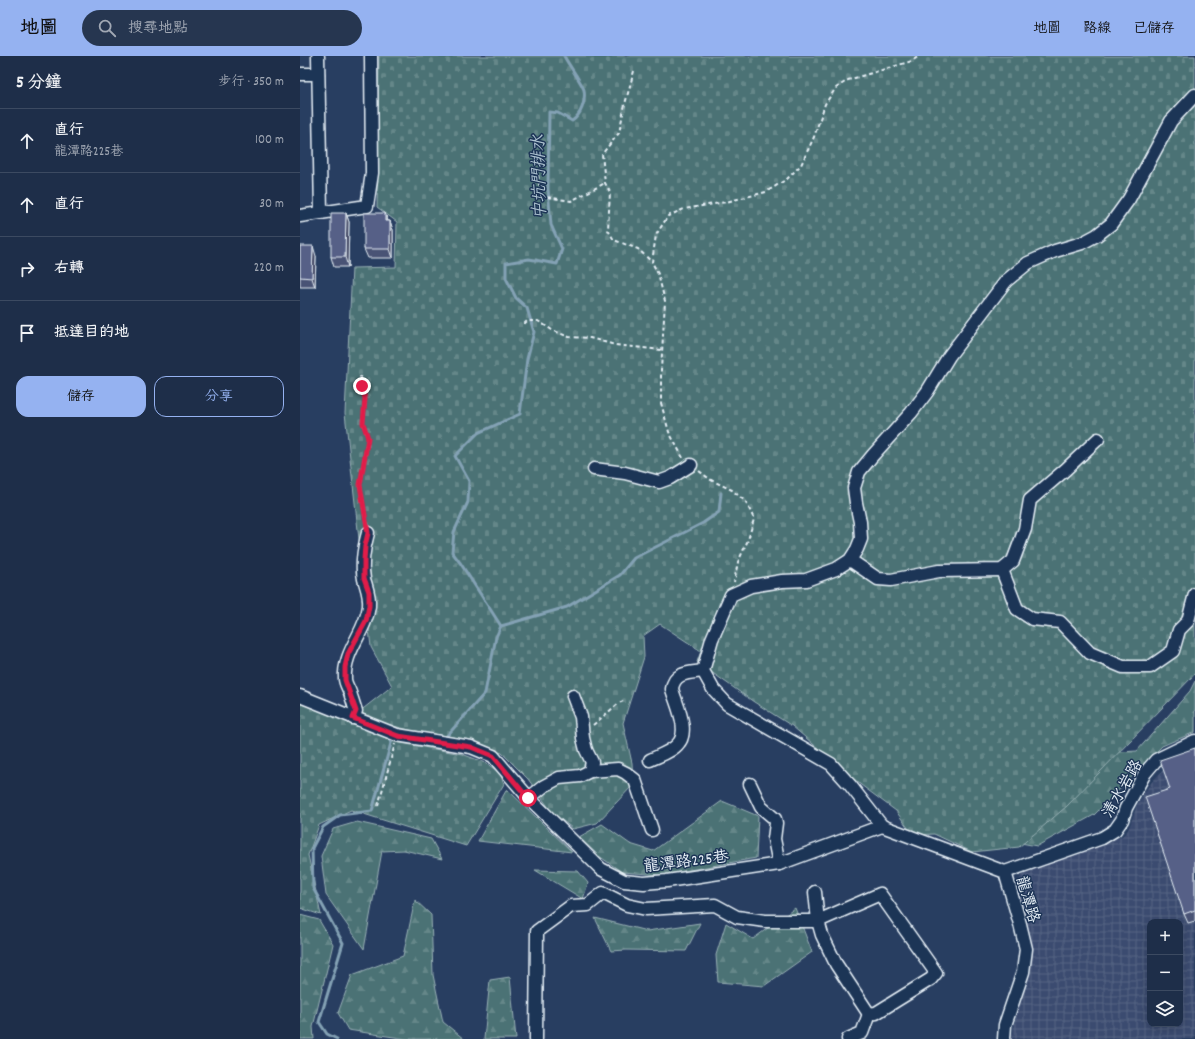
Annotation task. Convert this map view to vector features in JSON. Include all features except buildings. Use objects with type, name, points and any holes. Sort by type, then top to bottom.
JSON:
[{"type":"street","points":[[318,56],[321,213]]},
{"type":"street","points":[[300,216],[367,206],[372,174],[371,56]]},
{"type":"street","points":[[300,74],[318,74]]},
{"type":"street","points":[[882,826],[850,785],[831,764],[727,704],[713,689],[703,671],[712,639],[731,595],[750,586],[782,581],[806,580],[836,569],[850,560],[861,539],[860,522],[854,488],[859,472],[911,413],[927,392],[949,356],[1006,281],[1028,263],[1055,251],[1082,243],[1097,235],[1111,224],[1129,199],[1171,121],[1195,95]]},
{"type":"street","points":[[850,560],[878,579],[891,580],[939,571],[1002,570],[1013,561],[1025,529],[1030,500],[1098,439]]},
{"type":"street","points":[[594,469],[625,473],[659,482],[670,478],[691,465]]},
{"type":"street","points":[[353,718],[356,711],[345,680],[345,667],[348,654],[366,621],[369,606],[369,592],[364,578],[365,546],[368,533]]},
{"type":"street","points":[[1002,570],[1017,609],[1032,619],[1060,622],[1090,653],[1123,667],[1150,667],[1173,651],[1179,630],[1188,621],[1195,594]]},
{"type":"street","points":[[650,760],[677,746],[680,742],[683,723],[672,689],[672,684],[675,679],[682,674],[703,671]]},
{"type":"street","name":"龍潭路225巷","points":[[300,696],[392,734],[471,747],[493,756],[528,798],[601,870],[624,881],[644,883],[667,881],[779,864],[882,826]]},
{"type":"street","points":[[573,696],[581,717],[586,750],[592,762],[590,771]]},
{"type":"street","name":"清水岩路","points":[[1005,872],[1102,838],[1115,830],[1122,820],[1126,808],[1145,773],[1156,760],[1195,741]]},
{"type":"street","points":[[528,798],[544,786],[559,778],[580,776],[590,771],[618,769],[635,780],[652,830]]},
{"type":"street","points":[[750,784],[761,807],[775,819],[774,839],[779,864]]},
{"type":"street","name":"龍潭路","points":[[882,826],[1005,872],[1026,949],[1023,972],[1005,1025],[1004,1039]]},
{"type":"street","points":[[815,892],[818,921],[822,935],[836,964],[869,1014],[863,1036],[848,1039]]},
{"type":"street","points":[[536,1039],[537,931],[571,906],[588,905],[603,893],[627,905],[646,909],[715,905],[737,917],[765,921],[818,921],[880,894],[936,973],[931,978],[876,1013],[869,1014]]},
{"type":"path","points":[[652,262],[656,235],[668,216],[684,209],[726,202],[766,192],[787,179],[801,165],[814,137],[826,104],[836,88],[848,80],[912,61],[919,56]]},
{"type":"path","points":[[634,71],[619,133],[602,154],[605,183],[610,192],[608,230],[614,240],[638,249],[652,262],[658,274],[665,301],[661,397],[669,432],[682,456],[711,480],[732,490],[746,502],[754,519],[748,540],[738,562],[731,595]]},
{"type":"path","points":[[538,175],[541,196],[571,201],[605,183]]},
{"type":"path","points":[[524,324],[527,321],[538,321],[552,330],[570,337],[590,338],[615,345],[662,350]]},
{"type":"path","points":[[360,376],[365,399],[363,423],[368,438],[360,485],[368,533]]},
{"type":"path","points":[[583,733],[591,728],[599,719],[619,703],[625,700]]},
{"type":"path","points":[[378,806],[392,734]]},
{"type":"shaded area","points":[[1195,753],[1195,1039],[1011,1039],[1030,952],[1017,885],[1024,870],[1042,861],[1121,837],[1128,830],[1137,805],[1150,784],[1165,768]]},
{"type":"green space","points":[[379,56],[1195,56],[1195,674],[1067,806],[1019,847],[972,852],[934,834],[913,835],[896,811],[861,785],[792,726],[754,702],[697,662],[701,651],[660,624],[643,636],[644,657],[623,723],[632,763],[633,785],[597,823],[573,829],[552,812],[528,779],[502,753],[459,739],[421,733],[386,724],[359,712],[392,686],[371,647],[345,413],[352,268],[396,267],[397,222],[377,207]]},
{"type":"green space","points":[[1195,681],[1195,732],[1162,746],[1094,815],[1037,846],[961,832],[1085,754],[1137,751],[1190,691]]},
{"type":"green space","points":[[300,695],[395,742],[462,754],[486,763],[500,773],[504,784],[466,846],[351,810],[319,825],[308,855],[321,915],[300,908]]},
{"type":"green space","points":[[507,789],[572,852],[478,841]]},
{"type":"green space","points":[[722,801],[758,816],[756,858],[662,875],[622,872],[599,856],[579,837],[602,824],[630,844],[653,851]]},
{"type":"green space","points":[[357,822],[431,839],[442,859],[404,850],[382,851],[364,949],[326,895],[321,856],[333,829]]},
{"type":"green space","points":[[535,870],[578,871],[588,883],[583,899]]},
{"type":"green space","points":[[415,900],[431,915],[433,975],[443,1022],[464,1039],[407,1039],[348,1030],[338,1013],[352,975],[403,956]]},
{"type":"green space","points":[[795,908],[812,952],[764,986],[718,982],[716,955],[726,923],[753,939]]},
{"type":"green space","points":[[300,915],[319,920],[333,944],[313,1027],[314,1039],[300,1039]]},
{"type":"green space","points":[[595,918],[647,931],[700,923],[686,951],[611,951]]},
{"type":"green space","points":[[510,977],[516,1039],[484,1039],[490,980]]},
{"type":"waterway","name":"中坑門排水","points":[[444,739],[485,693],[496,637],[501,626],[452,552],[454,532],[468,502],[469,481],[455,456],[478,433],[520,414],[527,359],[534,332],[527,308],[516,298],[506,278],[506,263],[529,259],[557,264],[562,249],[551,225],[548,189],[549,112],[558,113],[572,121],[580,111],[584,94],[583,87],[564,56]]},
{"type":"waterway","points":[[501,626],[567,607],[620,575],[634,558],[703,523],[719,512],[721,493]]},
{"type":"waterway","name":"中坑門排水","points":[[337,1039],[327,1034],[319,1022],[343,943],[313,888],[312,848],[323,827],[340,815],[372,811],[393,736]]},
{"type":"route","points":[[362,386],[365,399],[363,423],[368,438],[360,485],[368,533],[365,546],[364,578],[369,592],[369,606],[366,621],[348,654],[345,667],[345,680],[356,711],[353,718],[398,736],[471,747],[493,756],[528,798]]}]
